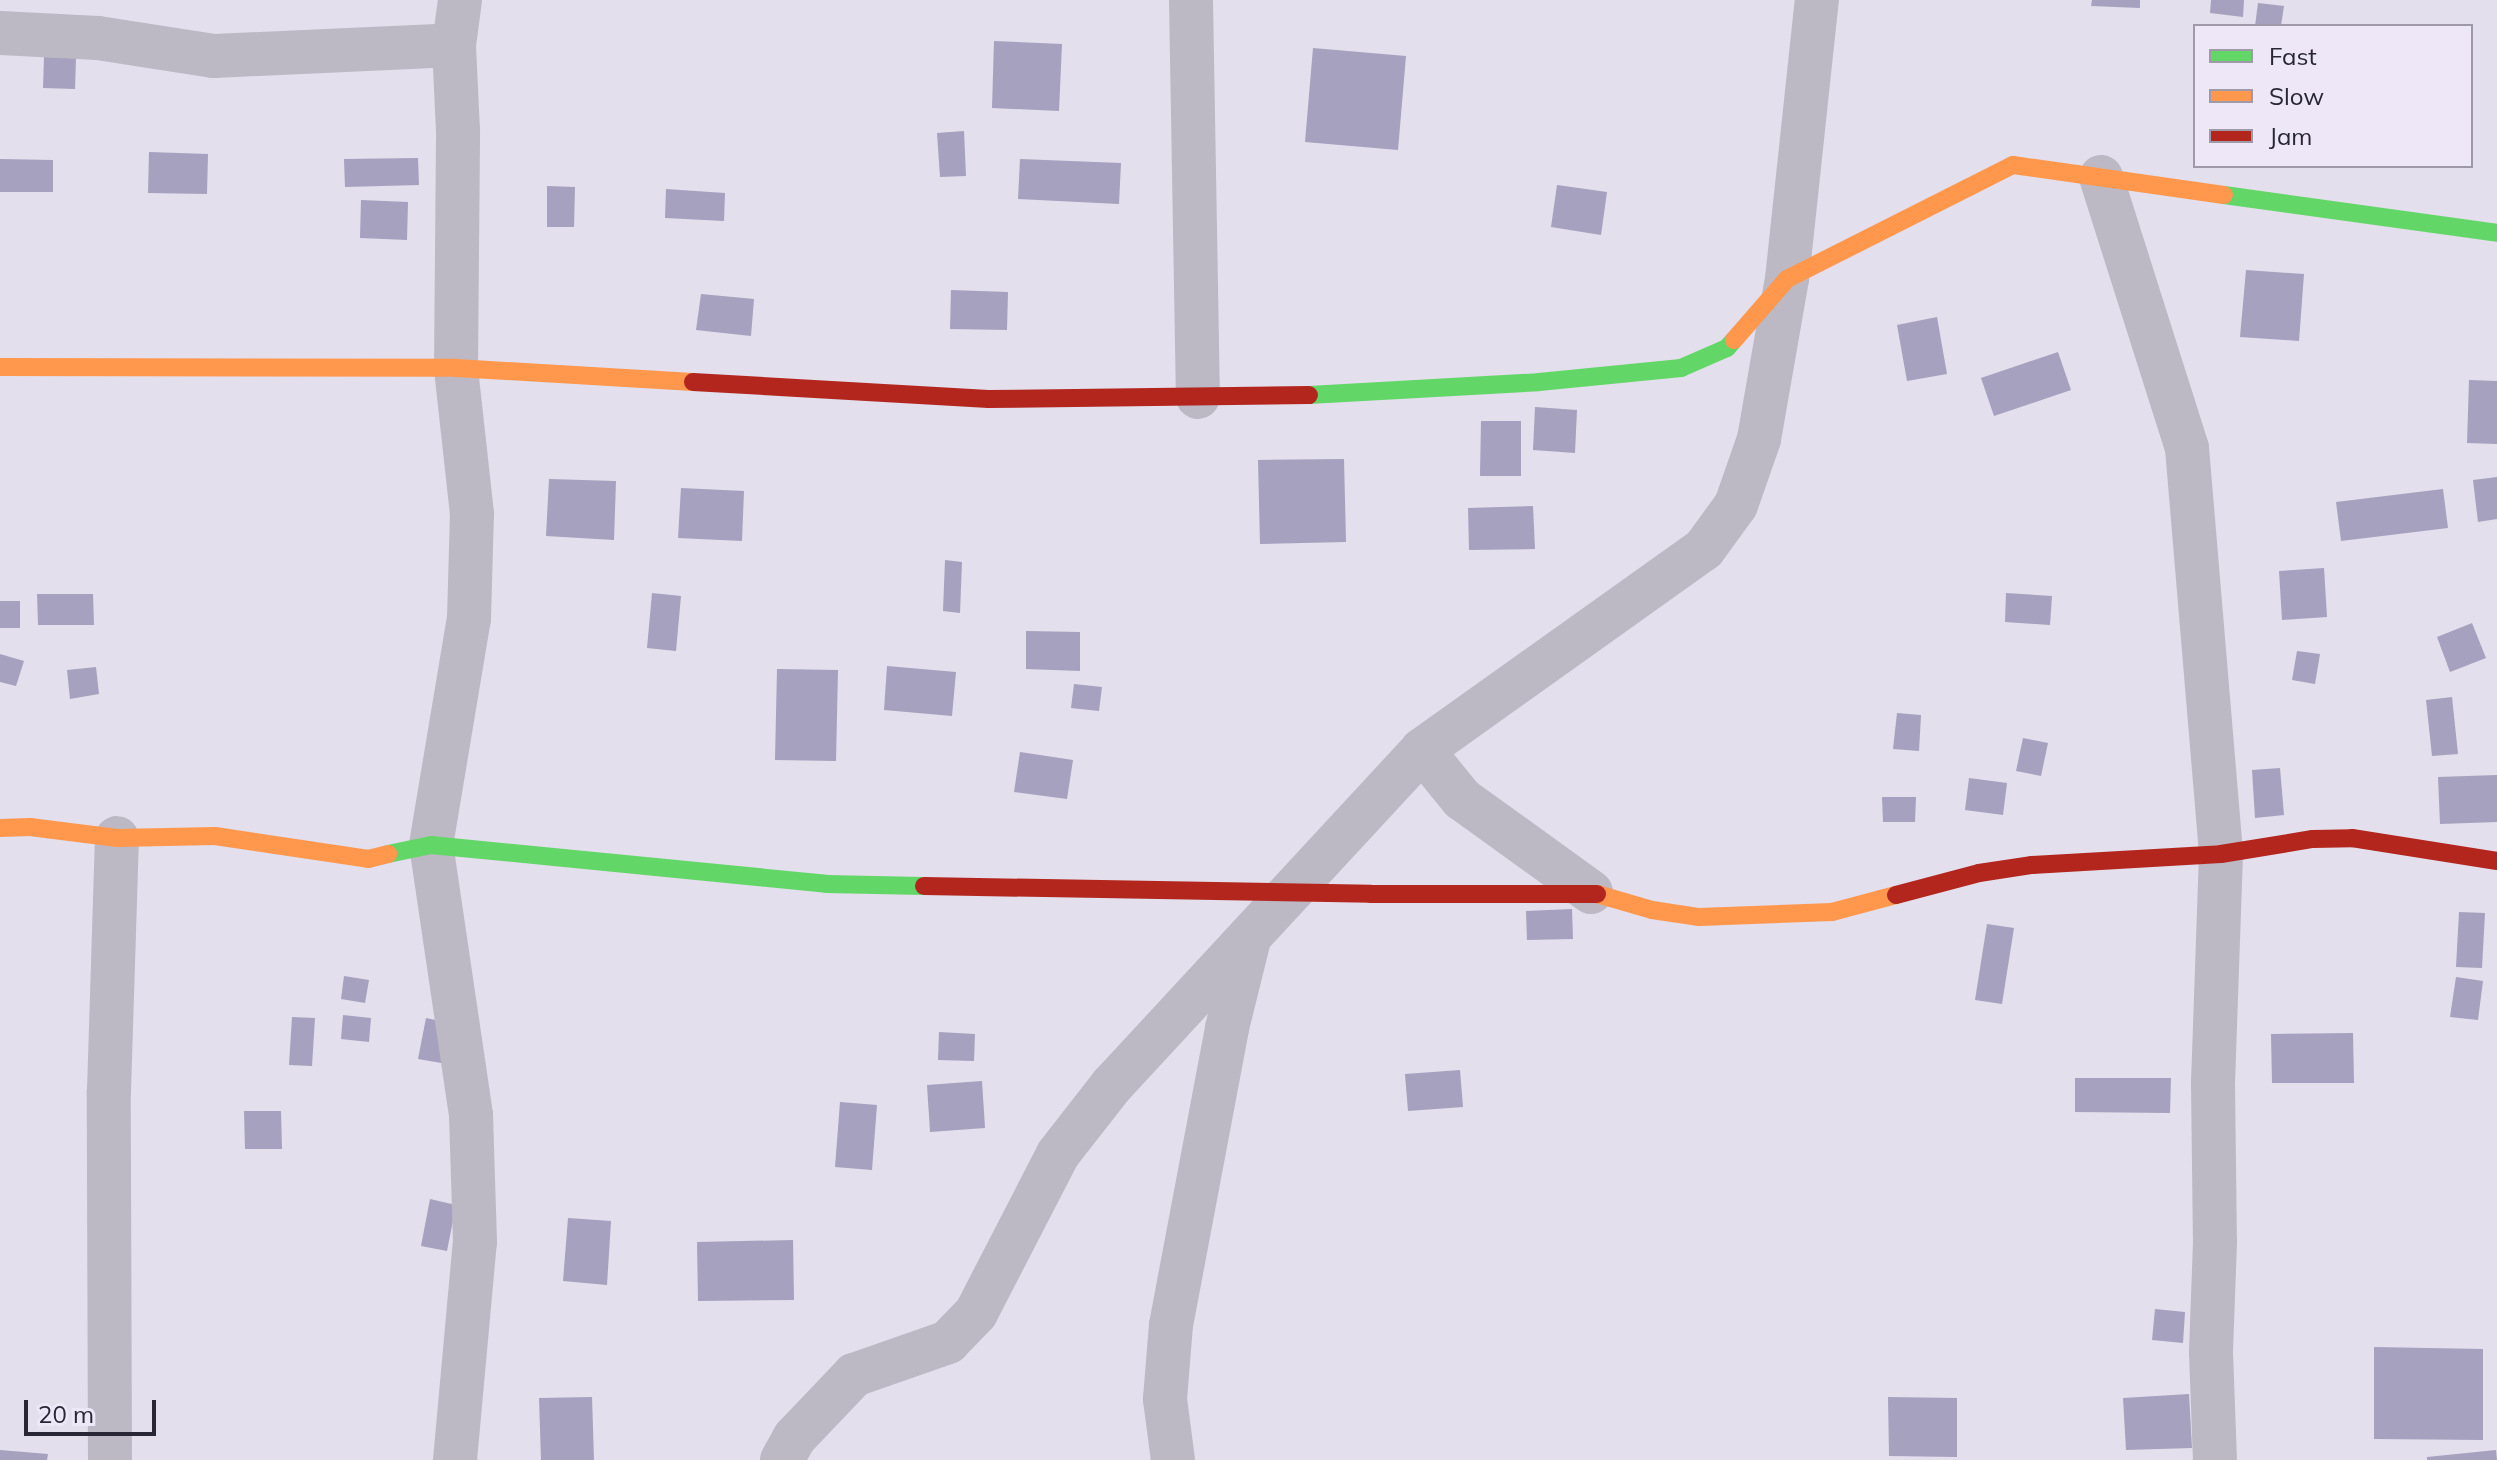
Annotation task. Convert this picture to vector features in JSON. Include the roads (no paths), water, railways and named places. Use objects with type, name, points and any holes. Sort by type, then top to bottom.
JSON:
[{"type":"street","points":[[455,1460],[475,1242],[471,1115],[431,845],[469,619],[472,514],[456,368],[458,131],[454,45],[460,0]]},
{"type":"street","points":[[1191,0],[1198,397]]},
{"type":"street","points":[[782,1460],[795,1437],[854,1375],[948,1342],[976,1313],[1058,1154],[1112,1085],[1422,750],[1704,549],[1736,505],[1759,439],[1787,279],[1817,0]]},
{"type":"street","points":[[0,33],[98,38],[214,56],[454,45]]},
{"type":"street","points":[[0,367],[456,368],[989,399],[1294,396],[1539,382],[1681,368],[1727,348],[1787,279],[2013,165],[2497,233]]},
{"type":"street","points":[[2101,177],[2187,448],[2221,854],[2213,1083],[2211,1352],[2215,1460]]},
{"type":"street","points":[[1422,750],[1462,799],[1591,892]]},
{"type":"street","points":[[0,828],[30,827],[117,838],[215,836],[368,859],[431,845],[826,884],[1288,893],[1591,892],[1652,910],[1699,917],[1832,912],[1979,873],[2032,865],[2221,854],[2270,844],[2352,838],[2497,861]]},
{"type":"street","points":[[110,1460],[109,1091],[117,838]]},
{"type":"street","points":[[1173,1460],[1165,1399],[1171,1325],[1227,1028],[1251,933]]}]
